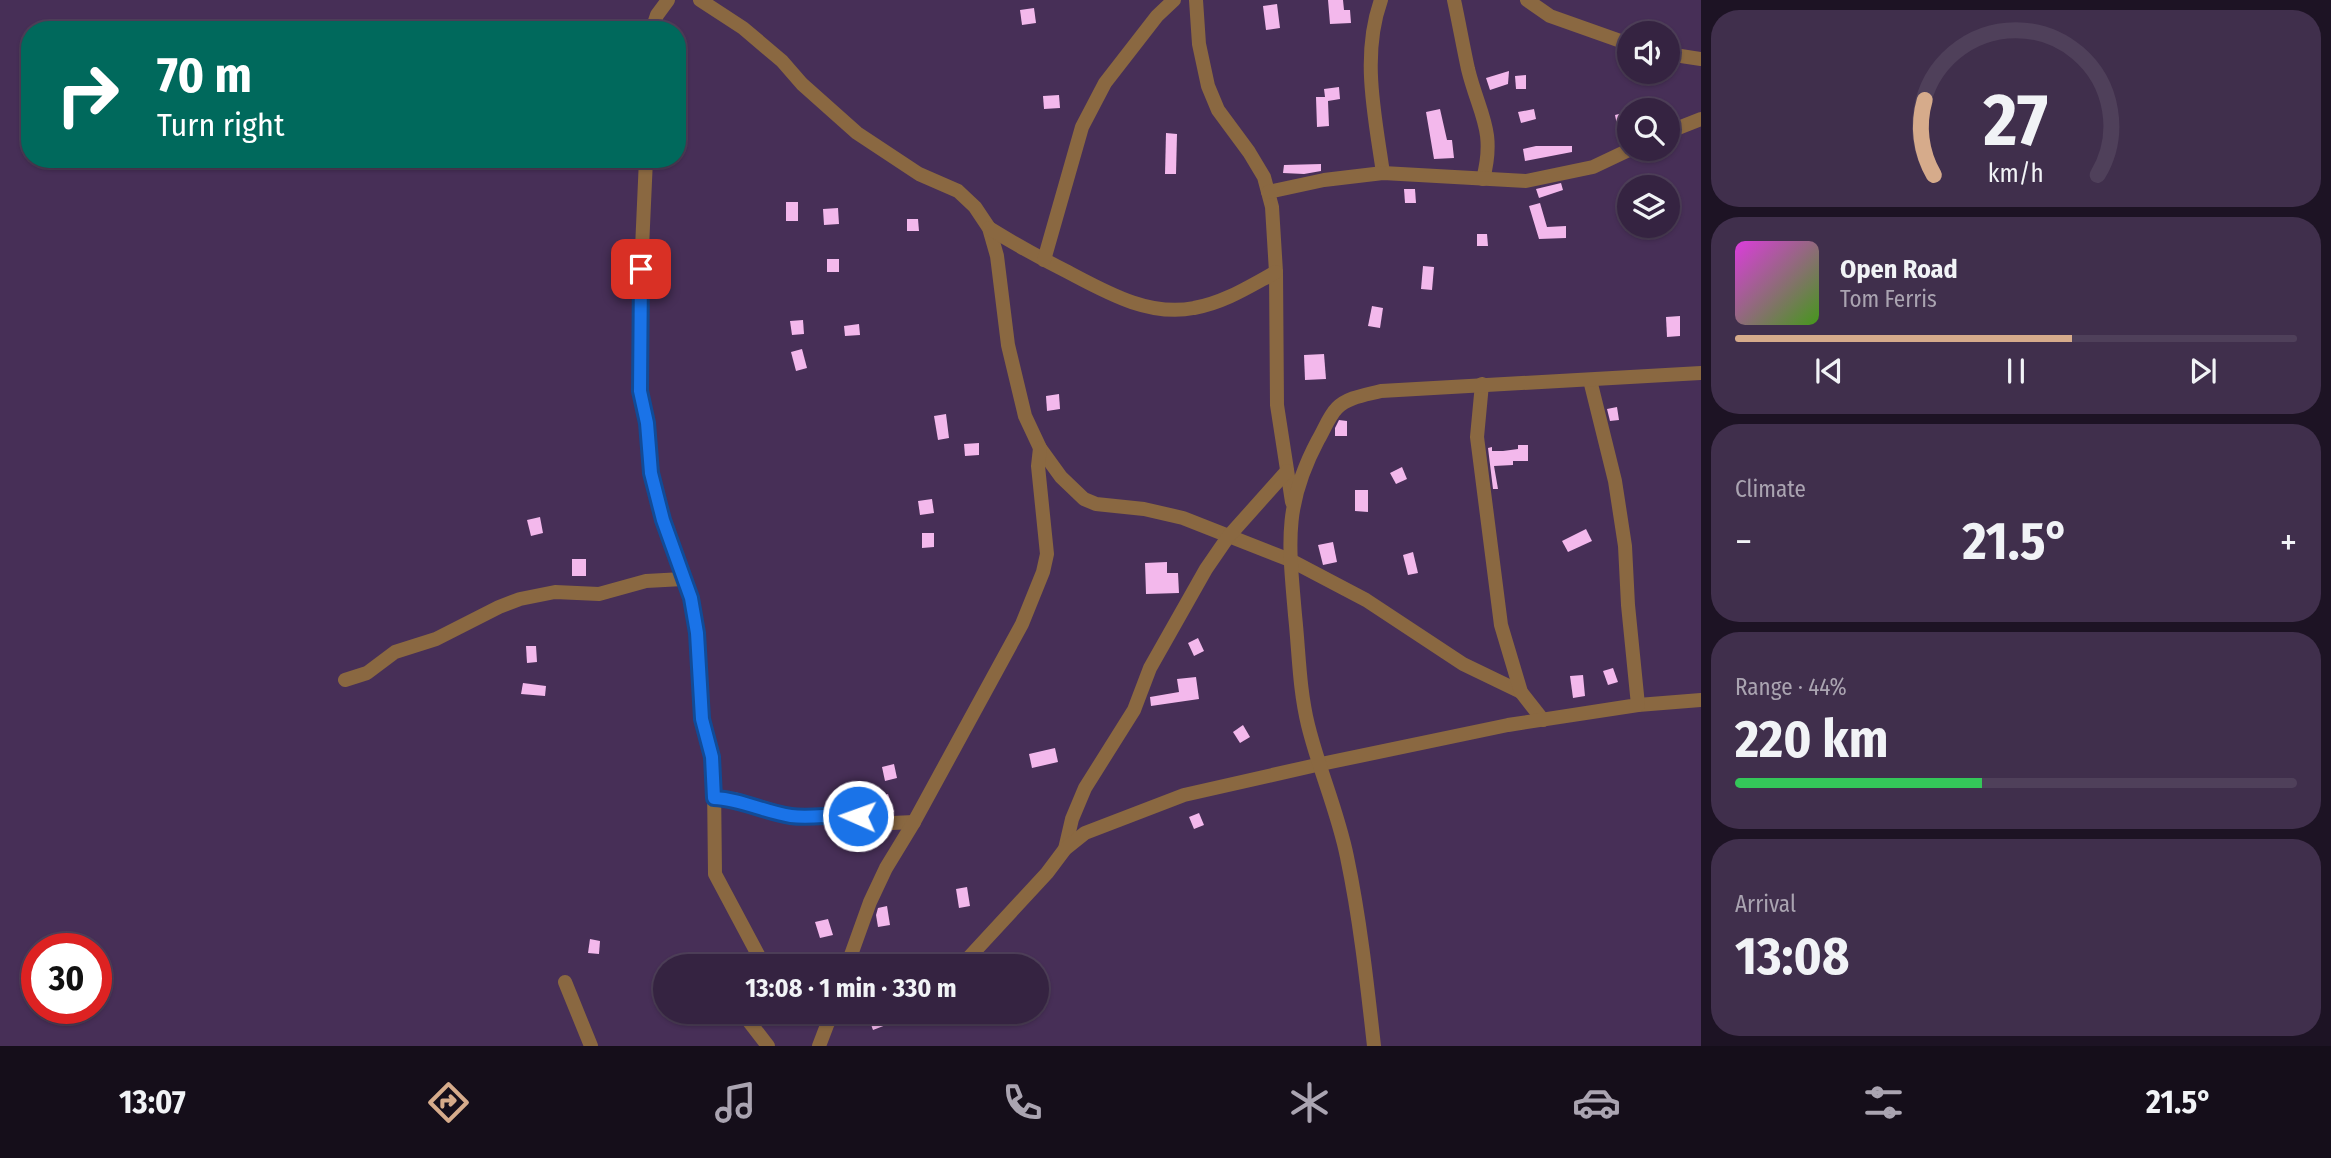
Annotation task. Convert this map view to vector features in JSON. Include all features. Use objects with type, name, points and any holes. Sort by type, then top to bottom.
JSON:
[{"type":"street","points":[[655,21],[668,0]]},
{"type":"street","points":[[700,0],[743,27],[773,52],[802,84],[857,133],[919,174],[958,191],[975,207],[989,228],[998,256],[1008,345],[1015,382],[1026,416],[1040,448],[1061,477],[1088,502],[1144,509],[1183,519],[1290,560],[1366,600],[1463,664],[1521,692]]},
{"type":"street","points":[[1044,260],[1082,127],[1105,83],[1157,16],[1174,0]]},
{"type":"street","points":[[1196,0],[1199,44],[1208,86],[1218,110],[1250,152],[1264,177],[1272,206],[1276,272],[1277,405],[1293,507],[1290,560],[1298,671],[1308,726],[1347,857],[1374,1046]]},
{"type":"street","points":[[1381,0],[1373,21],[1370,47],[1373,99],[1383,173]]},
{"type":"street","points":[[1454,0],[1469,70],[1487,126],[1489,147],[1483,179]]},
{"type":"street","points":[[1527,0],[1550,16],[1617,40]]},
{"type":"street","points":[[1680,56],[1701,59]]},
{"type":"street","points":[[1680,127],[1701,118]]},
{"type":"street","points":[[1268,192],[1324,180],[1383,173],[1515,182],[1593,167],[1617,156]]},
{"type":"street","points":[[646,168],[640,293],[640,391],[647,423],[651,473],[663,520],[691,598],[697,633],[702,719],[712,757],[715,874],[757,954]]},
{"type":"street","points":[[989,228],[1028,253],[1118,298],[1173,310],[1193,309],[1221,301],[1276,272]]},
{"type":"street","points":[[1293,507],[1312,453],[1336,408],[1349,400],[1381,391],[1701,373]]},
{"type":"street","points":[[1590,380],[1615,481],[1623,533],[1638,705]]},
{"type":"street","points":[[1482,384],[1477,437],[1501,625],[1521,692],[1543,720]]},
{"type":"street","points":[[851,954],[870,902],[1022,624],[1042,572],[1047,554],[1038,466],[1040,448]]},
{"type":"street","points":[[1065,849],[1072,819],[1085,788],[1134,710],[1150,668],[1206,569],[1228,537],[1287,471]]},
{"type":"street","points":[[345,680],[367,673],[395,652],[436,639],[520,598],[555,592],[599,594],[646,581],[683,579]]},
{"type":"street","points":[[972,954],[1047,873],[1065,849],[1085,832],[1184,795],[1321,764],[1543,720],[1638,705],[1701,700]]},
{"type":"street","points":[[714,798],[734,799],[791,816],[843,814],[892,823],[915,822]]},
{"type":"street","points":[[565,982],[590,1046]]},
{"type":"street","points":[[751,1024],[768,1046]]},
{"type":"street","points":[[819,1046],[828,1024]]},
{"type":"building","points":[[1328,0],[1343,0],[1344,10],[1350,10],[1351,23],[1330,24]]},
{"type":"building","points":[[1277,4],[1280,28],[1266,30],[1263,6]]},
{"type":"building","points":[[1034,8],[1036,23],[1022,25],[1020,10]]},
{"type":"building","points":[[1509,71],[1508,84],[1490,90],[1486,78]]},
{"type":"building","points":[[1526,75],[1526,89],[1516,89],[1515,76]]},
{"type":"building","points":[[1339,87],[1340,99],[1328,101],[1329,126],[1317,127],[1316,97],[1325,97],[1324,89]]},
{"type":"building","points":[[1059,95],[1060,108],[1044,109],[1043,96]]},
{"type":"building","points":[[1440,109],[1447,140],[1452,140],[1454,158],[1434,159],[1426,112]]},
{"type":"building","points":[[1534,109],[1536,119],[1521,123],[1518,112]]},
{"type":"building","points":[[1166,133],[1177,134],[1176,174],[1165,174]]},
{"type":"building","points":[[1536,146],[1572,146],[1572,152],[1525,161],[1523,149]]},
{"type":"building","points":[[1321,164],[1321,171],[1304,174],[1283,173],[1284,165]]},
{"type":"building","points":[[1561,183],[1563,190],[1539,198],[1536,189]]},
{"type":"building","points":[[1404,189],[1415,189],[1416,203],[1405,203]]},
{"type":"building","points":[[786,202],[798,202],[798,221],[786,221]]},
{"type":"building","points":[[1540,203],[1547,227],[1566,226],[1566,238],[1539,239],[1529,206]]},
{"type":"building","points":[[838,208],[839,224],[824,225],[823,209]]},
{"type":"building","points":[[907,219],[918,219],[919,231],[907,231]]},
{"type":"building","points":[[1477,234],[1487,234],[1488,246],[1477,246]]},
{"type":"building","points":[[827,259],[839,259],[839,272],[827,272]]},
{"type":"building","points":[[1423,266],[1434,267],[1432,290],[1421,289]]},
{"type":"building","points":[[1372,306],[1383,308],[1380,328],[1368,326]]},
{"type":"building","points":[[1680,316],[1680,336],[1667,337],[1666,317]]},
{"type":"building","points":[[803,320],[804,334],[792,335],[790,321]]},
{"type":"building","points":[[859,324],[860,335],[845,336],[844,326]]},
{"type":"building","points":[[802,349],[807,368],[796,371],[791,352]]},
{"type":"building","points":[[1324,354],[1326,379],[1305,380],[1304,355]]},
{"type":"building","points":[[1059,394],[1060,409],[1047,411],[1046,396]]},
{"type":"building","points":[[1617,407],[1619,420],[1610,421],[1607,409]]},
{"type":"building","points":[[946,414],[949,438],[938,440],[934,416]]},
{"type":"building","points":[[1339,420],[1347,421],[1347,436],[1335,436]]},
{"type":"building","points":[[979,443],[979,455],[965,456],[964,444]]},
{"type":"building","points":[[1518,445],[1528,445],[1528,461],[1513,461],[1513,465],[1494,466],[1498,489],[1493,489],[1488,448],[1492,447],[1492,451],[1503,451],[1518,449]]},
{"type":"building","points":[[1402,467],[1407,479],[1396,484],[1390,473]]},
{"type":"building","points":[[1355,490],[1368,490],[1368,512],[1355,511]]},
{"type":"building","points":[[932,499],[934,513],[920,515],[918,501]]},
{"type":"building","points":[[540,517],[543,533],[531,536],[527,520]]},
{"type":"building","points":[[1586,529],[1592,541],[1568,552],[1562,541]]},
{"type":"building","points":[[922,533],[934,533],[934,547],[922,548]]},
{"type":"building","points":[[1333,542],[1337,562],[1323,565],[1318,545]]},
{"type":"building","points":[[1413,552],[1418,573],[1408,575],[1403,555]]},
{"type":"building","points":[[572,559],[586,559],[586,576],[572,576]]},
{"type":"building","points":[[1167,562],[1167,573],[1178,573],[1179,593],[1146,594],[1145,563]]},
{"type":"building","points":[[1198,638],[1204,651],[1194,656],[1188,643]]},
{"type":"building","points":[[526,646],[536,646],[537,662],[527,663]]},
{"type":"building","points":[[1613,668],[1618,682],[1608,685],[1603,671]]},
{"type":"building","points":[[1583,675],[1585,696],[1573,698],[1570,676]]},
{"type":"building","points":[[1196,677],[1199,699],[1151,706],[1150,697],[1179,692],[1177,679]]},
{"type":"building","points":[[523,683],[546,686],[545,696],[521,694]]},
{"type":"building","points":[[1243,725],[1250,737],[1240,743],[1233,732]]},
{"type":"building","points":[[1055,748],[1058,762],[1032,768],[1029,754]]},
{"type":"building","points":[[894,764],[897,778],[885,781],[882,767]]},
{"type":"building","points":[[888,794],[894,812],[879,811],[874,799]]},
{"type":"building","points":[[1199,813],[1204,825],[1194,829],[1189,817]]},
{"type":"building","points":[[967,887],[970,906],[959,908],[956,889]]},
{"type":"building","points":[[887,906],[890,925],[878,927],[878,908]]},
{"type":"building","points":[[828,919],[833,935],[820,938],[815,922]]},
{"type":"building","points":[[590,939],[600,941],[599,954],[588,953]]},
{"type":"building","points":[[871,1024],[886,1024],[886,1025],[873,1030]]},
{"type":"route","points":[[641,269],[640,391],[647,423],[651,473],[675,558],[691,598],[697,633],[702,719],[712,757],[714,798],[734,799],[791,816],[858,816]]}]
